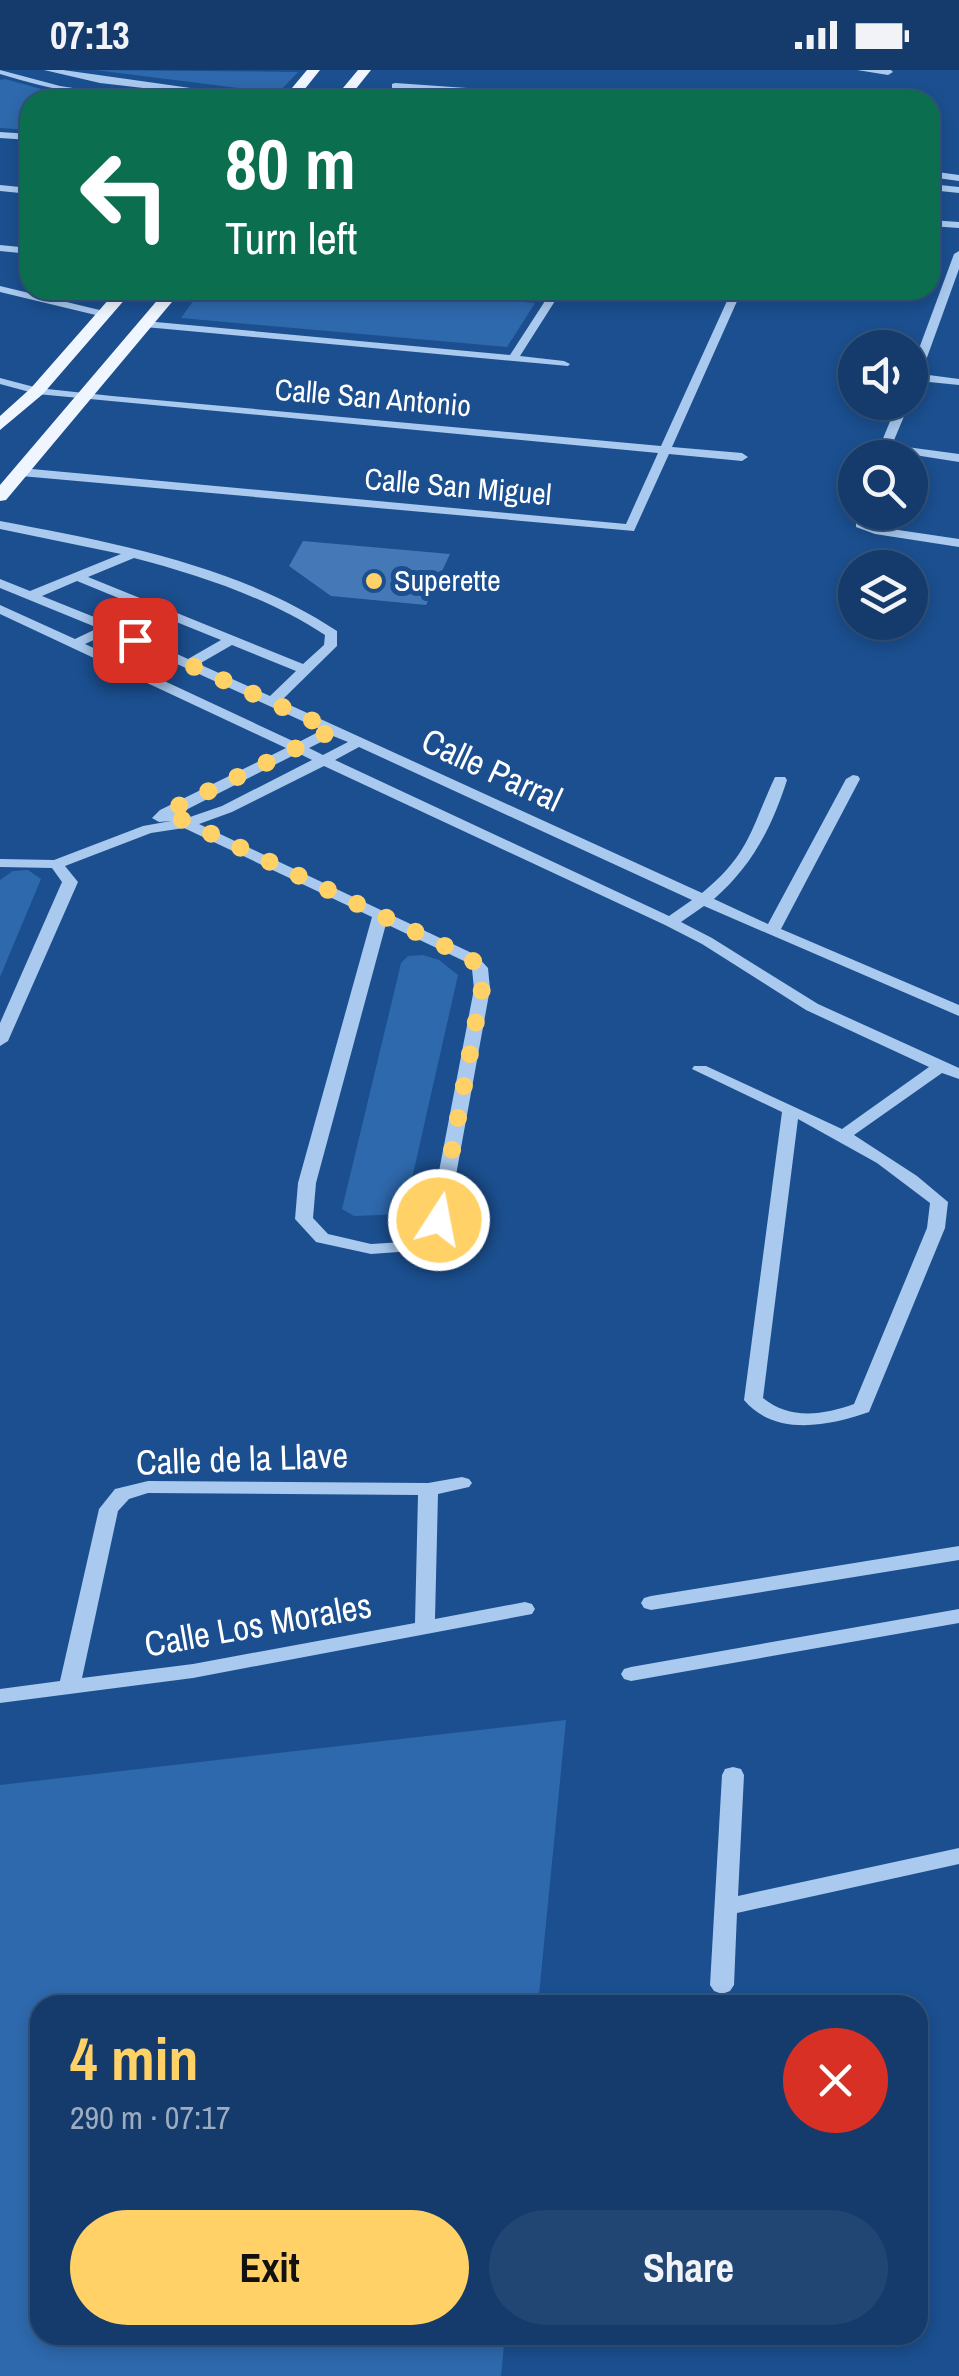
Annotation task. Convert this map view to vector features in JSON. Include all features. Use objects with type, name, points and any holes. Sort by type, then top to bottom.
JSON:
[{"type":"main road","points":[[297,90],[314,70]]},
{"type":"main road","points":[[348,90],[364,70]]},
{"type":"main road","points":[[0,426],[116,300]]},
{"type":"main road","points":[[0,496],[165,300]]},
{"type":"street","points":[[1,74],[23,70]]},
{"type":"street","points":[[49,70],[185,90]]},
{"type":"street","points":[[301,70],[314,70]]},
{"type":"street","points":[[862,70],[888,72]]},
{"type":"street","points":[[1,74],[74,90]]},
{"type":"street","points":[[395,86],[453,90]]},
{"type":"street","points":[[928,347],[944,309],[959,254]]},
{"type":"street","points":[[46,300],[104,314]]},
{"type":"street","points":[[512,360],[551,300]]},
{"type":"street","name":"Calle San Miguel","points":[[21,472],[633,526],[734,300]]},
{"type":"street","points":[[144,324],[564,364]]},
{"type":"street","name":"Calle San Antonio","points":[[0,380],[83,396],[742,457]]},
{"type":"street","points":[[928,383],[959,382]]},
{"type":"street","points":[[928,456],[959,458]]},
{"type":"street","points":[[0,525],[137,552],[204,572],[313,620],[332,634],[330,646],[272,702]]},
{"type":"street","points":[[874,530],[959,543]]},
{"type":"street","points":[[28,596],[137,552]]},
{"type":"street","points":[[78,577],[305,670]]},
{"type":"street","name":"Calle Parral","points":[[0,583],[109,628],[706,901],[959,1010]]},
{"type":"street","points":[[74,644],[154,608]]},
{"type":"street","name":"Calle Parral","points":[[0,609],[708,940],[812,1007],[959,1074]]},
{"type":"street","points":[[188,664],[230,640]]},
{"type":"street","points":[[148,829],[166,812],[333,730]]},
{"type":"street","points":[[0,862],[56,864],[148,829],[186,823],[227,809],[359,742]]},
{"type":"street","points":[[772,930],[854,779]]},
{"type":"street","points":[[670,922],[706,901],[756,846],[780,780]]},
{"type":"street","points":[[166,812],[186,823],[381,914],[470,958],[480,968],[483,979],[439,1220],[423,1238],[406,1248],[370,1249],[322,1238],[304,1219],[307,1184],[381,914]]},
{"type":"street","points":[[0,1041],[70,882],[56,864]]},
{"type":"street","points":[[845,1134],[942,1066]]},
{"type":"street","points":[[700,1069],[845,1134],[939,1202],[936,1228],[862,1408],[837,1418],[764,1412],[753,1400],[791,1110]]},
{"type":"street","name":"Calle de la Llave","points":[[69,1689],[109,1509],[122,1494],[148,1487],[428,1489],[462,1483]]},
{"type":"street","points":[[425,1628],[428,1489]]},
{"type":"street","points":[[652,1603],[959,1553]]},
{"type":"street","name":"Calle Los Morales","points":[[0,1696],[194,1671],[525,1609]]},
{"type":"street","points":[[632,1674],[959,1616]]},
{"type":"street","points":[[722,1986],[733,1775]]},
{"type":"street","points":[[726,1907],[959,1856]]},
{"type":"shaded area","points":[[95,70],[298,72],[281,90]]},
{"type":"shaded area","points":[[0,80],[45,90],[20,90],[20,129],[0,128]]},
{"type":"shaded area","points":[[194,300],[535,303],[507,347],[181,318]]},
{"type":"shaded area","points":[[28,870],[41,879],[0,977],[0,880],[13,871]]},
{"type":"shaded area","points":[[408,956],[439,960],[458,975],[404,1214],[354,1216],[342,1209],[401,963]]},
{"type":"shaded area","points":[[566,1720],[539,1995],[30,1995],[30,2345],[504,2345],[501,2376],[0,2376],[0,1785]]},
{"type":"building","name":"Superette","points":[[303,541],[450,554],[426,605],[331,596],[289,566]]},
{"type":"place","name":"Superette","points":[[374,581]]},
{"type":"route","points":[[135,640],[333,730],[166,812],[470,958],[480,968],[482,989],[439,1220]]}]
